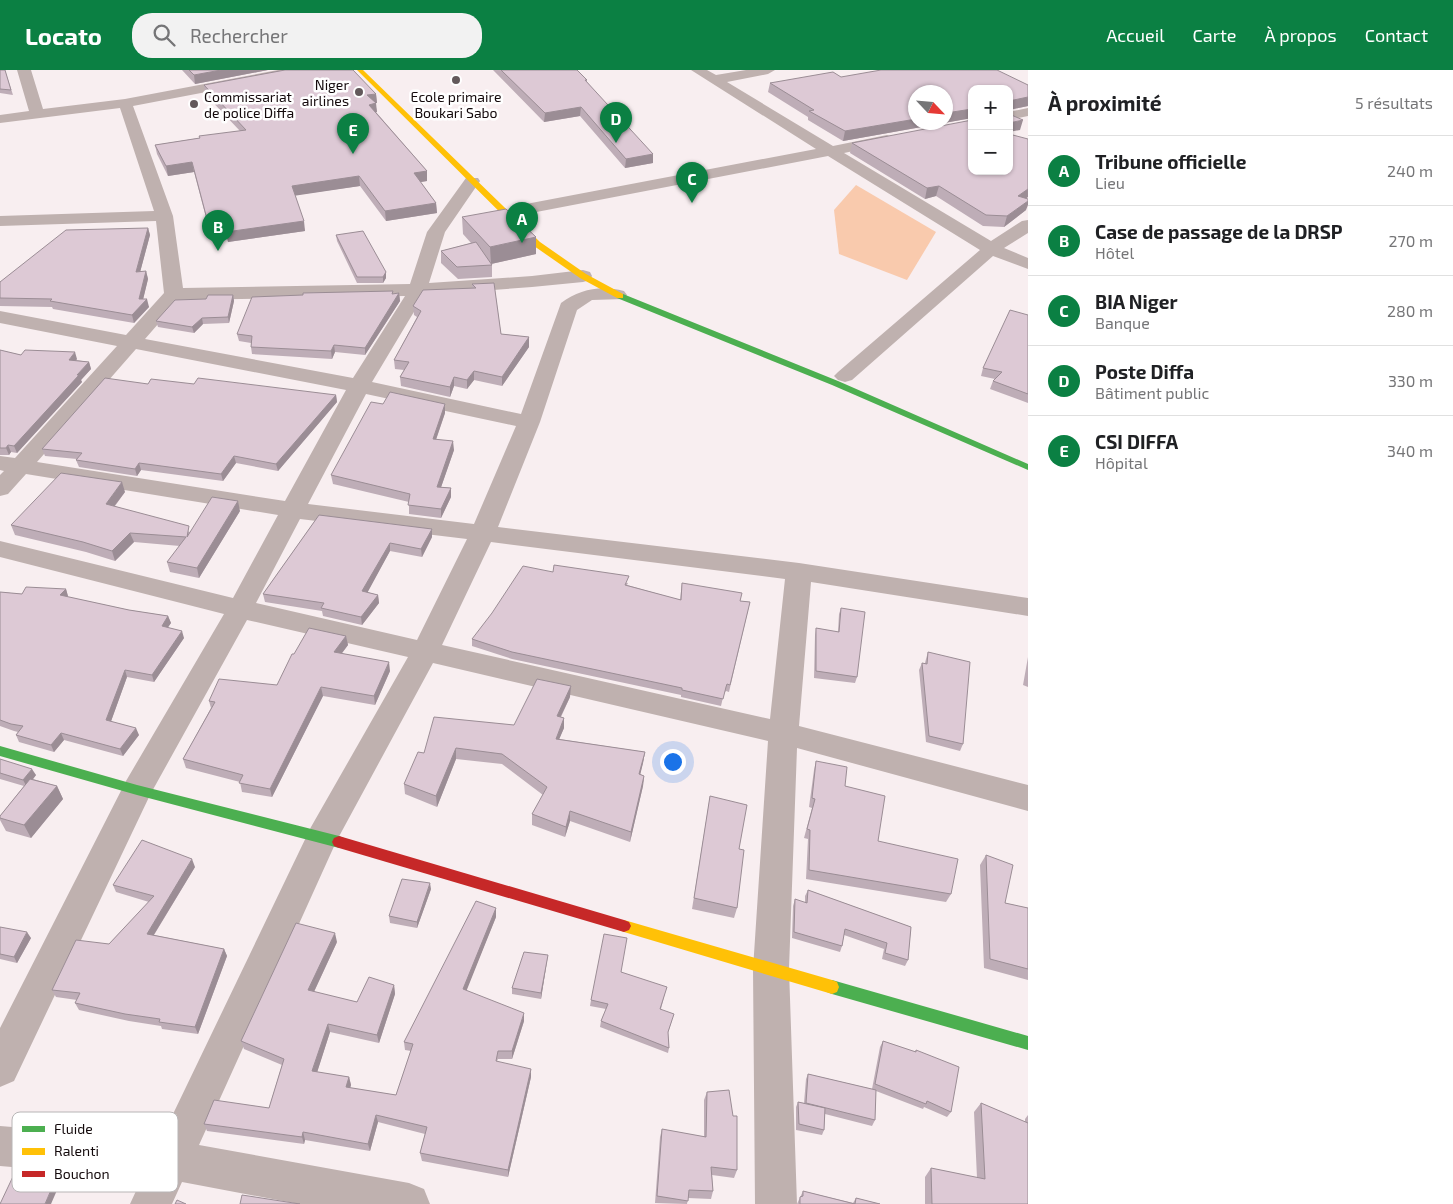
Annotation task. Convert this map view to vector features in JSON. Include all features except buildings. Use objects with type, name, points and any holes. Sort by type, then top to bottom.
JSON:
[{"type":"main road","points":[[360,70],[537,244],[583,276],[617,295],[835,383],[1028,467]]},
{"type":"main road","points":[[522,206],[539,221]]},
{"type":"main road","points":[[746,334],[1028,455]]},
{"type":"main road","points":[[0,751],[138,790],[322,837],[1028,1043]]},
{"type":"street","points":[[24,70],[37,114]]},
{"type":"street","points":[[0,119],[125,104],[300,70]]},
{"type":"street","points":[[698,70],[991,249],[1028,264]]},
{"type":"street","points":[[714,80],[768,70]]},
{"type":"street","points":[[125,104],[164,216],[174,294]]},
{"type":"street","points":[[1013,115],[1028,112]]},
{"type":"street","points":[[522,206],[906,136]]},
{"type":"street","points":[[0,1068],[138,790],[240,608],[359,386],[418,290],[436,232],[472,181]]},
{"type":"street","points":[[0,221],[164,216]]},
{"type":"street","points":[[845,376],[991,249],[1028,225]]},
{"type":"street","points":[[0,489],[10,465],[132,342],[174,294],[418,290],[523,284],[583,276]]},
{"type":"street","points":[[178,1149],[322,837],[426,650],[482,533],[529,422],[568,307],[578,298],[592,293],[617,295]]},
{"type":"street","points":[[0,317],[359,386],[529,422]]},
{"type":"street","points":[[10,465],[292,510],[800,572],[1028,607]]},
{"type":"street","points":[[0,549],[240,608],[783,733],[1028,798]]},
{"type":"street","points":[[776,1204],[771,969],[783,733],[800,572]]},
{"type":"street","points":[[178,1161],[409,1204]]},
{"type":"street","points":[[151,1204],[157,1192]]},
{"type":"shaded area","points":[[856,185],[936,232],[907,280],[839,254],[834,210]]},
{"type":"traffic: fast","points":[[620,296],[835,383],[1028,467]]},
{"type":"traffic: fast","points":[[0,751],[137,790],[339,842]]},
{"type":"traffic: fast","points":[[832,987],[1028,1043]]},
{"type":"traffic: slow","points":[[360,70],[537,244],[583,276],[620,296]]},
{"type":"traffic: slow","points":[[624,926],[832,987]]},
{"type":"traffic: jam","points":[[339,842],[624,926]]},
{"type":"place","name":"Ecole primaire Boukari Sabo","points":[[456,80]]},
{"type":"place","name":"Niger airlines","points":[[359,92]]},
{"type":"place","name":"Commissariat de police Diffa","points":[[194,104]]},
{"type":"place","name":"Poste Diffa","points":[[616,143]]},
{"type":"place","name":"CSI DIFFA","points":[[353,154]]},
{"type":"place","name":"BIA Niger","points":[[692,203]]},
{"type":"place","name":"Tribune officielle","points":[[522,243]]},
{"type":"place","name":"Case de passage de la DRSP","points":[[218,251]]}]
